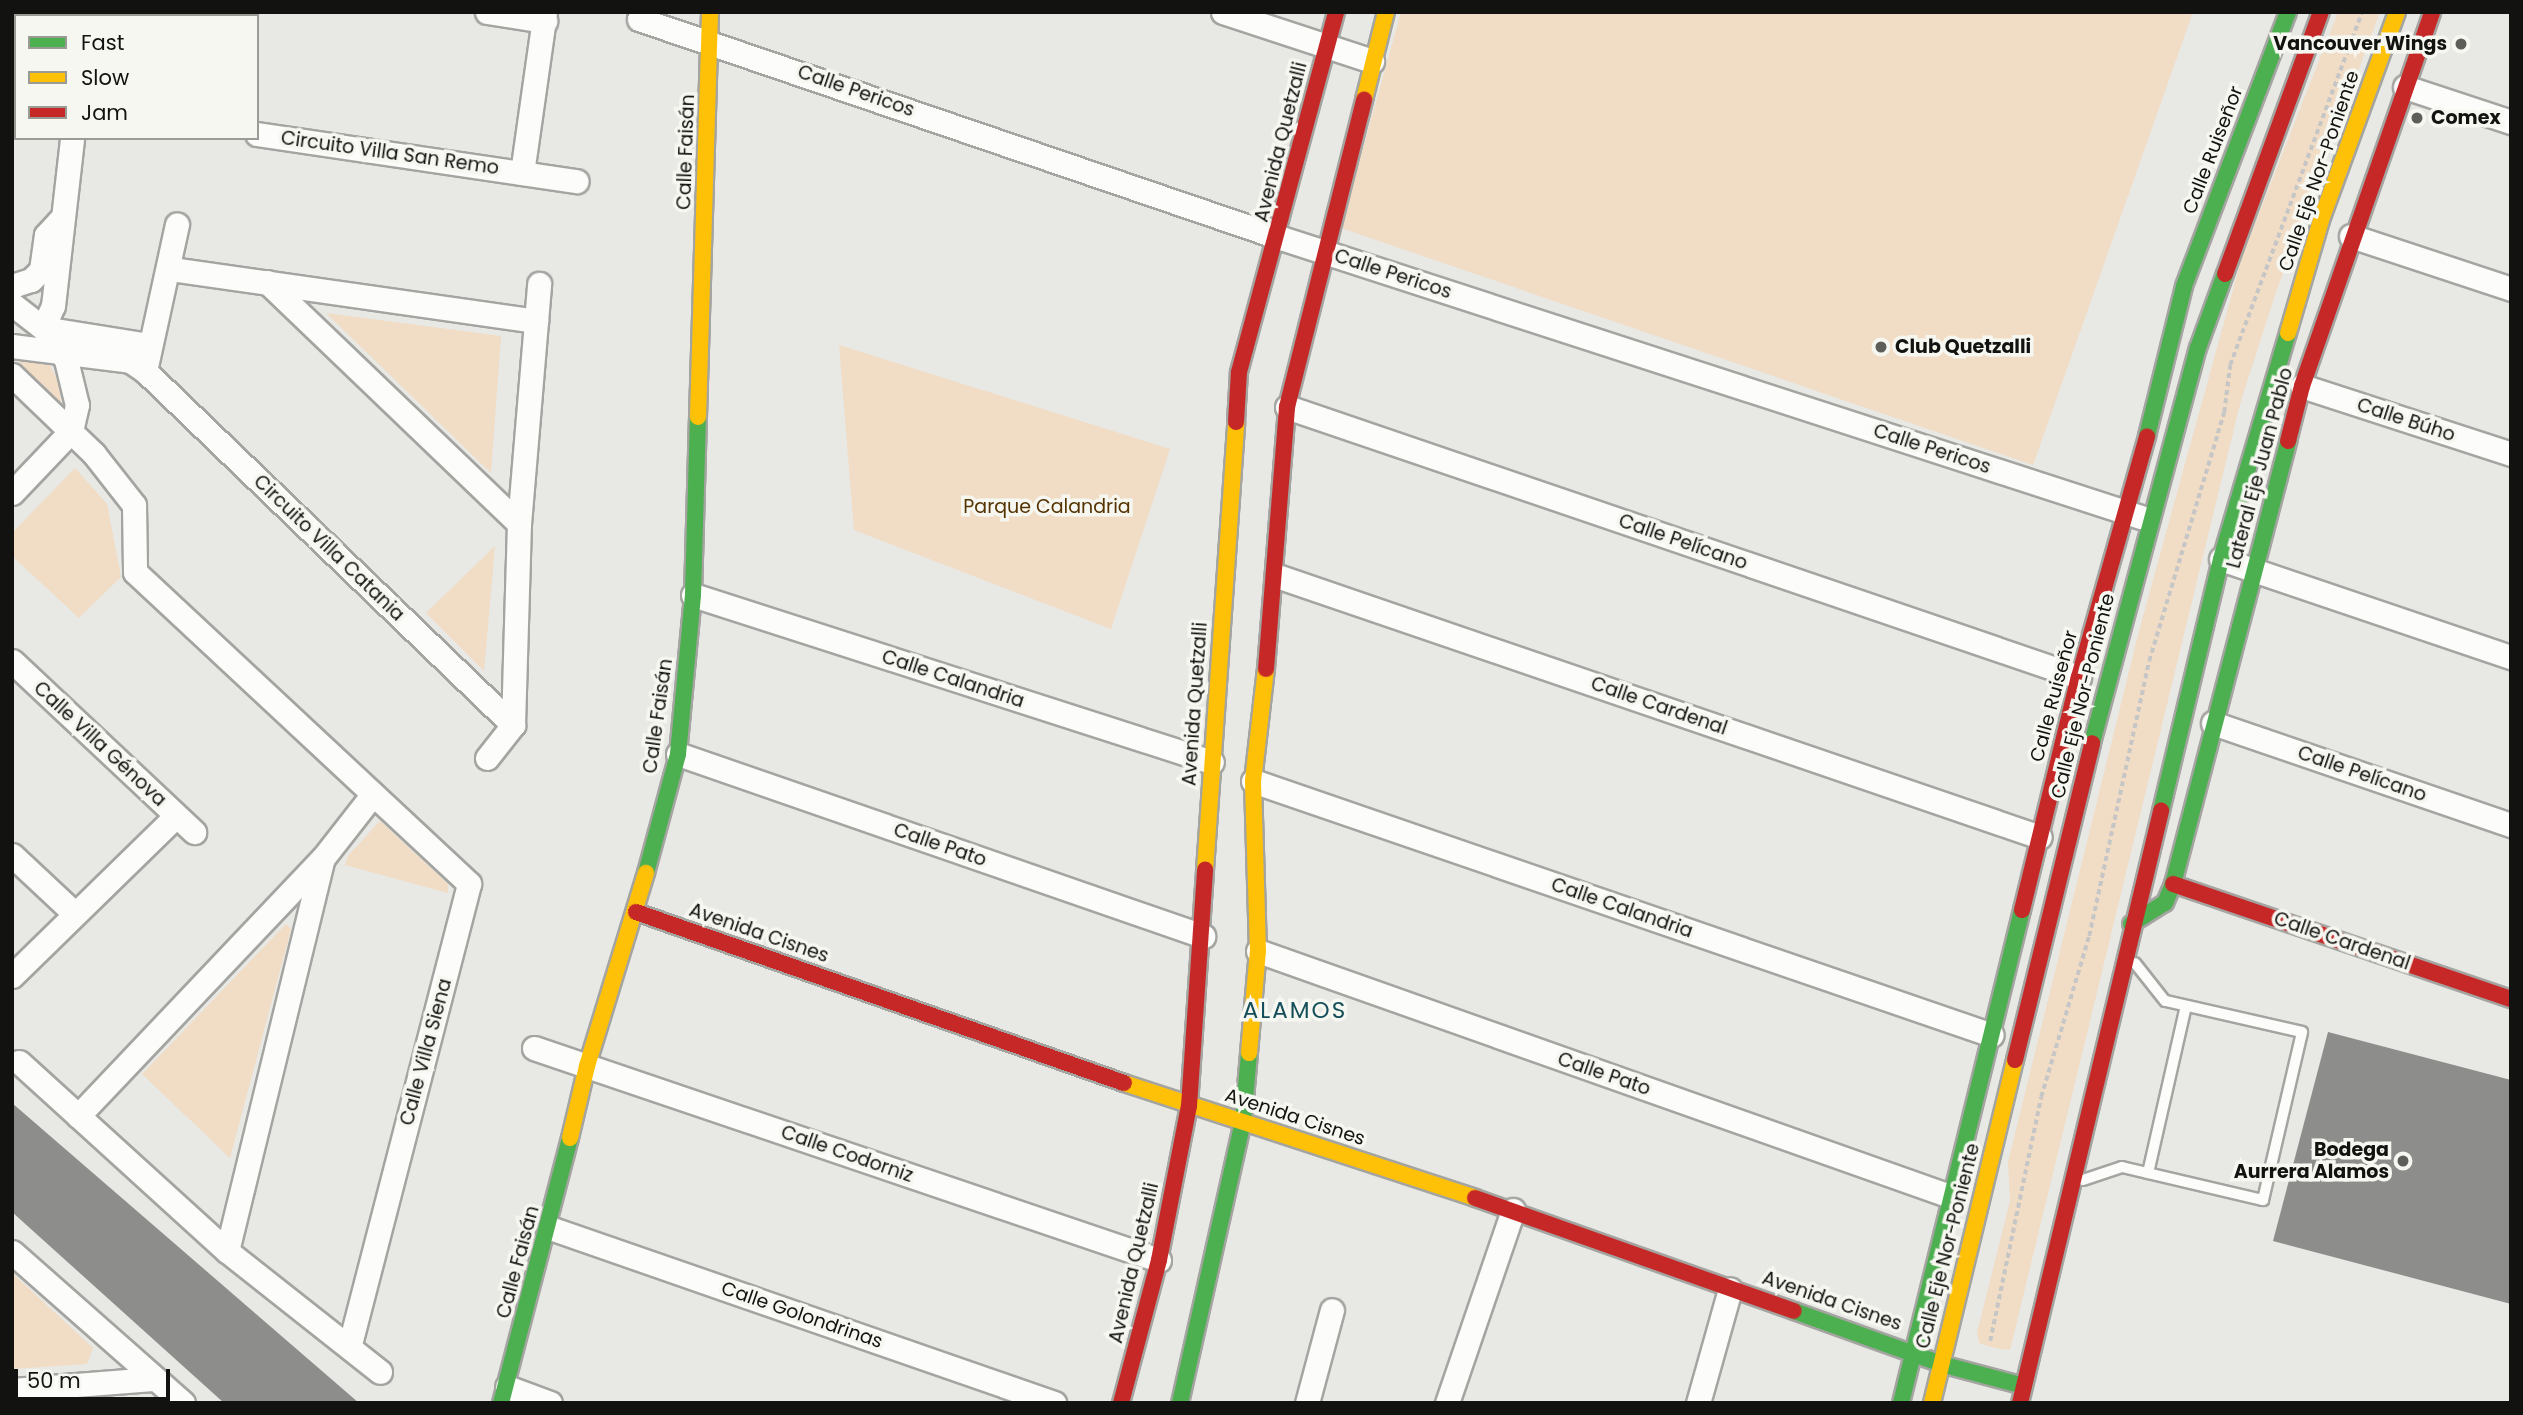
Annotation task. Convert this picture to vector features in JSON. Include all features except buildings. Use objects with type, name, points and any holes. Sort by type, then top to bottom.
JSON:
[{"type":"main road","name":"Calle Faisán","points":[[504,1395],[550,1228],[587,1066],[636,912],[678,754],[693,595],[710,12]]},
{"type":"main road","name":"Avenida Quetzalli","points":[[1121,1403],[1159,1260],[1189,1106],[1203,936],[1212,762],[1239,372],[1278,237],[1336,12]]},
{"type":"main road","points":[[1180,1403],[1243,1122],[1258,951],[1253,781],[1278,576],[1287,407],[1386,12]]},
{"type":"main road","name":"Calle Ruiseñor","points":[[1901,1403],[2079,677],[2128,513],[2184,286],[2288,12]]},
{"type":"main road","name":"Calle Eje Nor-Poniente","points":[[1932,1403],[2117,640],[2198,348],[2321,12]]},
{"type":"main road","name":"Calle Eje Nor-Poniente","points":[[2020,1403],[2131,924],[2221,559],[2321,220],[2397,12]]},
{"type":"main road","name":"Lateral Eje Juan Pablo","points":[[2131,924],[2165,903],[2173,884],[2302,386],[2351,236],[2432,12]]},
{"type":"main road","name":"Calle Cardenal","points":[[2173,884],[2511,999]]},
{"type":"main road","name":"Avenida Cisnes","points":[[636,912],[1189,1106],[1513,1210],[1730,1289],[1913,1351],[1941,1364],[2024,1386]]},
{"type":"street","name":"Circuito Villa San Remo","points":[[487,12],[545,17],[522,173]]},
{"type":"street","points":[[1223,12],[1372,61]]},
{"type":"street","name":"Calle Pericos","points":[[639,19],[710,41],[1278,237],[2150,520]]},
{"type":"street","points":[[2405,87],[2511,122]]},
{"type":"street","name":"Circuito Villa San Remo","points":[[259,134],[577,181]]},
{"type":"street","points":[[12,345],[43,328],[53,306],[62,239],[60,220],[72,140]]},
{"type":"street","points":[[12,286],[32,280],[41,270],[46,235],[60,220]]},
{"type":"street","points":[[145,371],[148,345],[171,269],[177,224]]},
{"type":"street","points":[[2351,236],[2511,289]]},
{"type":"street","points":[[171,269],[536,321]]},
{"type":"street","points":[[267,282],[519,524]]},
{"type":"street","points":[[487,758],[513,725],[519,524],[539,284]]},
{"type":"street","points":[[12,304],[43,328],[61,355],[76,405],[71,432],[12,493]]},
{"type":"street","points":[[43,328],[148,345]]},
{"type":"street","name":"Circuito Villa Catania","points":[[12,345],[61,355],[130,361],[145,371],[513,725]]},
{"type":"street","name":"Calle Villa Siena","points":[[12,376],[71,432],[134,505],[135,572],[469,884],[349,1347]]},
{"type":"street","name":"Calle Búho","points":[[2302,386],[2511,454]]},
{"type":"street","name":"Calle Pelícano","points":[[1287,407],[2079,677]]},
{"type":"street","points":[[2221,559],[2511,657]]},
{"type":"street","name":"Calle Cardenal","points":[[1278,576],[2040,837]]},
{"type":"street","name":"Calle Calandria","points":[[693,595],[1212,762]]},
{"type":"street","name":"Calle Villa Génova","points":[[12,661],[176,816],[12,976]]},
{"type":"street","name":"Calle Pelícano","points":[[2214,723],[2511,825]]},
{"type":"street","name":"Calle Pato","points":[[678,754],[1203,936]]},
{"type":"street","name":"Calle Calandria","points":[[1253,781],[1992,1035]]},
{"type":"street","points":[[78,1116],[323,859],[373,794]]},
{"type":"street","points":[[176,816],[194,832]]},
{"type":"street","points":[[12,855],[75,914]]},
{"type":"street","points":[[227,1251],[323,859]]},
{"type":"street","name":"Calle Pato","points":[[1258,951],[1950,1196]]},
{"type":"street","name":"Calle Codorniz","points":[[534,1048],[1159,1260]]},
{"type":"street","points":[[19,1062],[227,1251],[380,1372]]},
{"type":"street","points":[[1447,1403],[1513,1210]]},
{"type":"street","name":"Calle Golondrinas","points":[[550,1228],[1054,1403]]},
{"type":"street","points":[[12,1252],[183,1403]]},
{"type":"street","points":[[1698,1403],[1730,1289]]},
{"type":"street","points":[[1307,1403],[1332,1310]]},
{"type":"street","points":[[12,1390],[153,1379]]},
{"type":"street","points":[[504,1395],[551,1403]]},
{"type":"lane","points":[[2071,1187],[2108,1169],[2148,1173],[2263,1200],[2302,1032],[2165,1001],[2142,977],[2126,946]]},
{"type":"lane","points":[[2148,1173],[2186,1006]]},
{"type":"path","points":[[1990,1340],[2041,1097],[2089,936],[2149,661],[2224,412],[2231,365],[2362,12]]},
{"type":"green space","name":"Club Quetzalli","points":[[1401,12],[2193,12],[2033,465],[1341,228]]},
{"type":"green space","points":[[2338,12],[2380,12],[2275,295],[2240,404],[2010,1350],[1994,1348],[1979,1343],[1977,1333],[2010,1201],[2008,1162],[2139,631],[2242,257]]},
{"type":"green space","points":[[326,313],[501,336],[491,473]]},
{"type":"green space","name":"Parque Calandria","points":[[839,345],[1170,449],[1111,629],[854,530]]},
{"type":"green space","points":[[46,356],[59,385],[61,403],[14,357]]},
{"type":"green space","points":[[75,468],[107,504],[121,577],[79,618],[12,556],[12,533]]},
{"type":"green space","points":[[495,546],[484,671],[426,613]]},
{"type":"green space","points":[[380,821],[448,884],[448,893],[345,865],[348,856]]},
{"type":"green space","points":[[286,924],[291,929],[230,1158],[142,1074]]},
{"type":"green space","points":[[12,1273],[93,1348],[87,1364],[12,1369]]},
{"type":"traffic: fast","points":[[2147,436],[2184,286],[2288,12]]},
{"type":"traffic: fast","points":[[2092,743],[2198,348],[2225,274]]},
{"type":"traffic: fast","points":[[2161,811],[2221,559],[2288,333]]},
{"type":"traffic: fast","points":[[646,873],[678,754],[693,595],[698,417]]},
{"type":"traffic: fast","points":[[2131,924],[2165,903],[2173,884],[2288,441]]},
{"type":"traffic: fast","points":[[1901,1403],[2022,910]]},
{"type":"traffic: fast","points":[[1180,1403],[1243,1122],[1249,1053]]},
{"type":"traffic: fast","points":[[501,1403],[570,1138]]},
{"type":"traffic: fast","points":[[1794,1311],[1941,1364],[2024,1386]]},
{"type":"traffic: slow","points":[[698,417],[710,12]]},
{"type":"traffic: slow","points":[[1364,100],[1386,12]]},
{"type":"traffic: slow","points":[[2288,333],[2321,220],[2397,12]]},
{"type":"traffic: slow","points":[[1205,870],[1236,422]]},
{"type":"traffic: slow","points":[[1249,1053],[1258,951],[1253,781],[1266,669]]},
{"type":"traffic: slow","points":[[570,1138],[587,1066],[646,873]]},
{"type":"traffic: slow","points":[[1932,1403],[2015,1060]]},
{"type":"traffic: slow","points":[[1124,1083],[1475,1198]]},
{"type":"traffic: jam","points":[[1236,422],[1239,372],[1336,12]]},
{"type":"traffic: jam","points":[[2225,274],[2321,12]]},
{"type":"traffic: jam","points":[[2288,441],[2302,386],[2432,12]]},
{"type":"traffic: jam","points":[[1266,669],[1287,407],[1364,100]]},
{"type":"traffic: jam","points":[[2022,910],[2079,677],[2147,436]]},
{"type":"traffic: jam","points":[[2015,1060],[2092,743]]},
{"type":"traffic: jam","points":[[2020,1403],[2161,811]]},
{"type":"traffic: jam","points":[[1121,1403],[1159,1260],[1189,1106],[1205,870]]},
{"type":"traffic: jam","points":[[2173,884],[2511,999]]},
{"type":"traffic: jam","points":[[636,912],[1124,1083]]},
{"type":"traffic: jam","points":[[1475,1198],[1794,1311]]},
{"type":"place","name":"Vancouver Wings","points":[[2461,44]]},
{"type":"place","name":"Comex","points":[[2417,118]]},
{"type":"place","name":"Club Quetzalli","points":[[1881,347]]},
{"type":"place","name":"Bodega Aurrera Alamos","points":[[2403,1161]]},
{"type":"district","name":"ALAMOS","points":[[1295,1010]]}]
